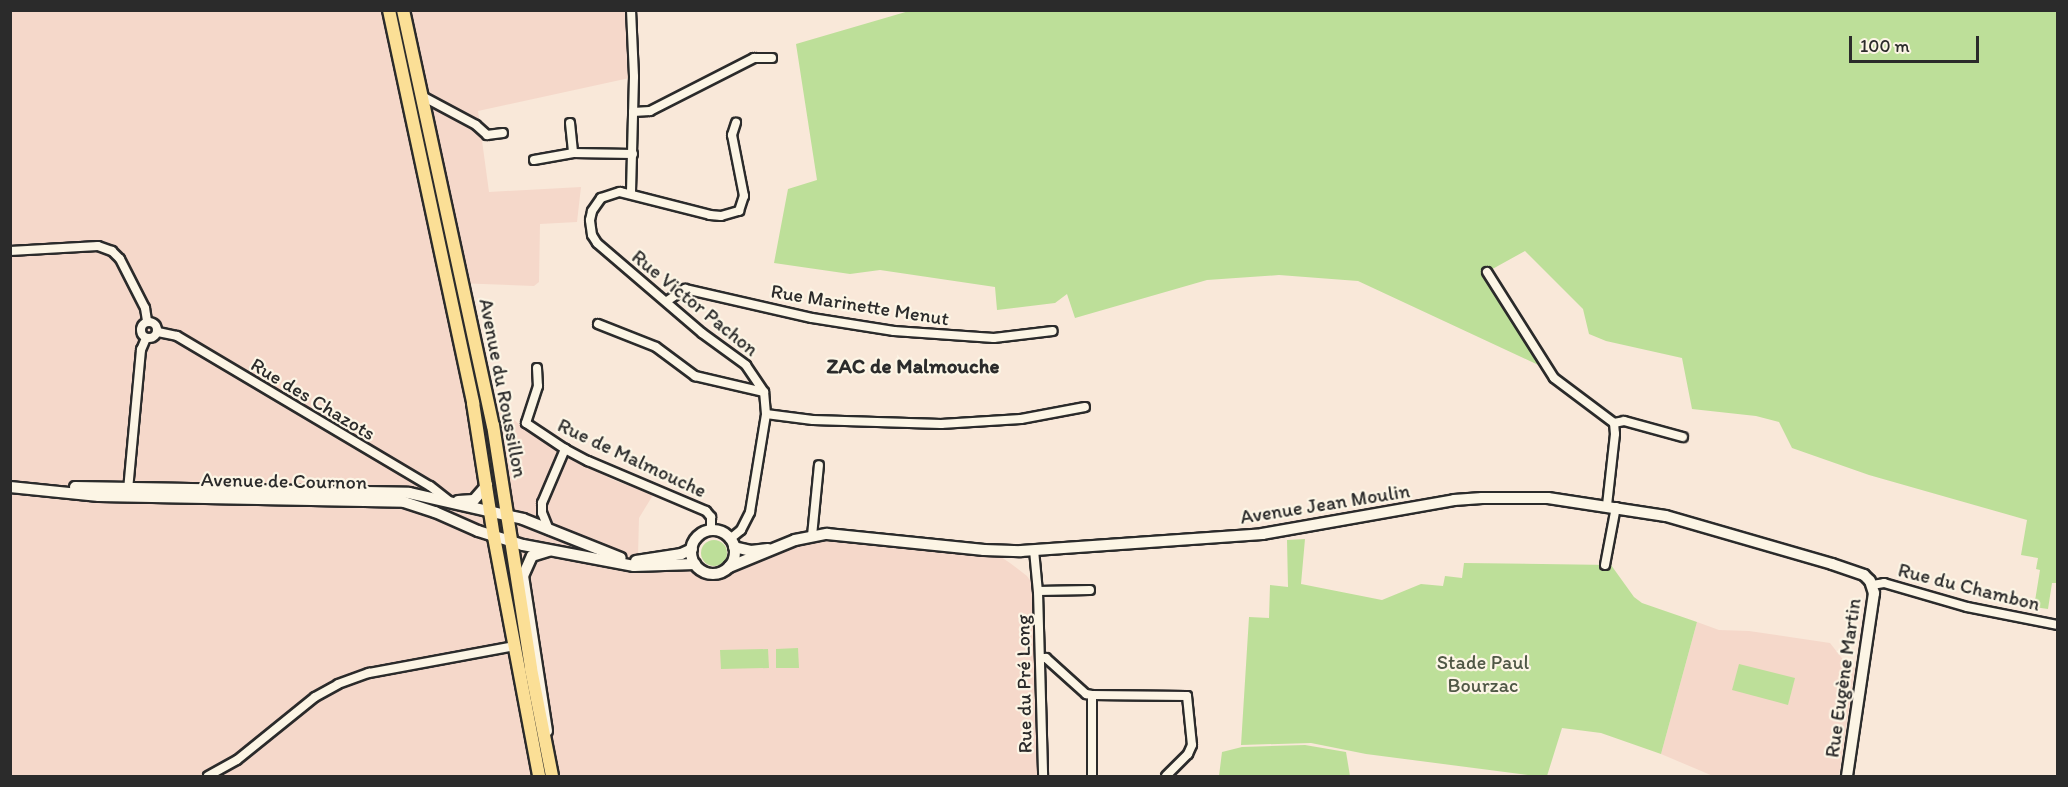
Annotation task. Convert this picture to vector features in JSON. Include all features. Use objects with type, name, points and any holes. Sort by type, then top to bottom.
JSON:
[{"type":"main road","name":"Avenue du Roussillon","points":[[389,10],[457,328],[539,777]]},
{"type":"main road","name":"Avenue du Roussillon","points":[[402,10],[493,425],[511,542],[522,587],[539,711],[552,777]]},
{"type":"main road","name":"Avenue de Cournon","points":[[10,485],[99,496],[130,492],[430,491],[449,501],[491,514],[508,515]]},
{"type":"main road","name":"Avenue de Cournon","points":[[10,485],[130,492],[404,502],[511,542]]},
{"type":"main road","points":[[449,501],[474,500],[487,485]]},
{"type":"main road","name":"Avenue Jean Moulin","points":[[732,543],[751,551],[771,549],[812,536],[845,535],[984,550],[1034,550],[1262,534],[1454,500],[1548,498],[1666,516],[1750,538],[1857,572],[1867,578],[1872,585]]},
{"type":"main road","points":[[508,515],[627,560],[681,554],[692,549]]},
{"type":"main road","points":[[711,531],[722,532],[732,543],[734,560],[722,572],[711,574],[701,570],[695,564],[692,549],[698,537],[711,531]]},
{"type":"main road","points":[[511,542],[634,566],[695,564]]},
{"type":"main road","name":"Avenue Jean Moulin","points":[[729,567],[760,556],[771,549]]},
{"type":"main road","points":[[547,750],[547,719],[522,587],[525,569],[532,556],[538,552],[556,550]]},
{"type":"main road","name":"Rue Eugène Martin","points":[[1847,777],[1874,593],[1872,585]]},
{"type":"street","points":[[631,10],[633,112],[631,194],[721,216],[739,211],[744,196],[732,135],[736,123]]},
{"type":"street","points":[[633,112],[650,111],[754,58],[772,58]]},
{"type":"street","points":[[422,96],[476,125],[487,135],[504,133]]},
{"type":"street","points":[[570,123],[573,153]]},
{"type":"street","points":[[534,160],[573,153],[633,154]]},
{"type":"street","name":"Rue Victor Pachon","points":[[631,194],[613,193],[601,198],[590,220],[592,235],[605,250],[710,339],[746,365],[764,392],[766,414],[747,522],[732,543]]},
{"type":"street","points":[[10,252],[98,246],[112,251],[120,259],[145,308],[147,321],[141,329],[146,338]]},
{"type":"street","points":[[1487,272],[1554,378],[1614,423],[1624,421],[1683,436]]},
{"type":"street","name":"Rue Marinette Menut","points":[[667,301],[685,289],[812,318],[894,331],[994,338],[1053,331]]},
{"type":"street","points":[[146,338],[153,337],[158,332],[155,324],[147,321]]},
{"type":"street","points":[[597,324],[656,347],[695,376],[764,392]]},
{"type":"street","name":"Rue des Chazots","points":[[158,332],[177,336],[412,476],[430,491]]},
{"type":"street","points":[[130,492],[141,350],[146,338]]},
{"type":"street","name":"Rue de Malmouche","points":[[537,368],[538,386],[526,423],[565,449],[706,511],[711,517],[711,531]]},
{"type":"street","points":[[766,414],[813,420],[941,424],[1022,419],[1085,407]]},
{"type":"street","points":[[1605,565],[1612,506],[1614,423]]},
{"type":"street","points":[[549,530],[542,513],[542,503],[565,449]]},
{"type":"street","points":[[812,536],[819,465]]},
{"type":"street","points":[[424,508],[430,491]]},
{"type":"street","name":"Rue du Pré Long","points":[[1034,550],[1038,591],[1043,777]]},
{"type":"street","name":"Rue du Chambon","points":[[1872,585],[1884,583],[1966,608],[2058,625]]},
{"type":"street","name":"Rue du Pré Long","points":[[1038,591],[1090,590]]},
{"type":"street","points":[[208,777],[237,760],[315,697],[338,684],[369,673],[514,646]]},
{"type":"street","points":[[1040,658],[1046,658],[1086,694],[1092,696],[1187,696],[1192,745],[1188,754],[1166,777]]},
{"type":"street","points":[[1092,696],[1092,777]]},
{"type":"shaded area","points":[[10,11],[631,11],[634,77],[478,111],[489,192],[581,187],[577,222],[540,224],[539,282],[534,286],[456,283],[476,376],[496,404],[527,431],[611,479],[653,495],[639,518],[638,556],[698,567],[707,573],[718,573],[812,536],[995,553],[1027,576],[1038,592],[1043,776],[11,776]],"holes":[[[37,486],[183,488],[140,491]]]},
{"type":"shaded area","points":[[1697,622],[1719,630],[1749,631],[1830,643],[1845,662],[1855,668],[1839,776],[1713,776],[1661,754]]},
{"type":"green space","points":[[909,11],[2057,11],[2057,583],[2052,583],[2048,609],[2034,607],[2040,570],[2036,569],[2038,558],[2021,555],[2027,520],[1869,475],[1792,448],[1779,422],[1756,416],[1692,409],[1682,358],[1606,341],[1589,334],[1583,309],[1525,251],[1487,272],[1547,369],[1358,281],[1279,275],[1207,280],[1075,318],[1067,294],[1055,303],[997,310],[995,287],[880,270],[850,274],[774,263],[788,189],[817,180],[796,44]]},
{"type":"green space","name":"Stade Paul Bourzac","points":[[1305,539],[1301,584],[1382,600],[1421,584],[1443,586],[1445,576],[1462,578],[1464,563],[1611,565],[1634,597],[1642,603],[1697,622],[1661,754],[1601,733],[1562,728],[1547,776],[1536,776],[1366,754],[1311,743],[1241,745],[1249,617],[1269,618],[1270,585],[1288,587],[1287,540]]},
{"type":"green space","points":[[714,540],[723,544],[727,553],[723,562],[714,566],[705,562],[701,553],[705,544]]},
{"type":"green space","points":[[798,648],[799,668],[776,668],[776,649]]},
{"type":"green space","points":[[768,649],[769,668],[721,669],[720,650]]},
{"type":"green space","points":[[1739,664],[1795,678],[1788,705],[1732,690]]},
{"type":"green space","points":[[1305,745],[1346,752],[1350,776],[1219,776],[1222,752],[1242,747]]},
{"type":"district","name":"ZAC de Malmouche","points":[[913,366]]}]
